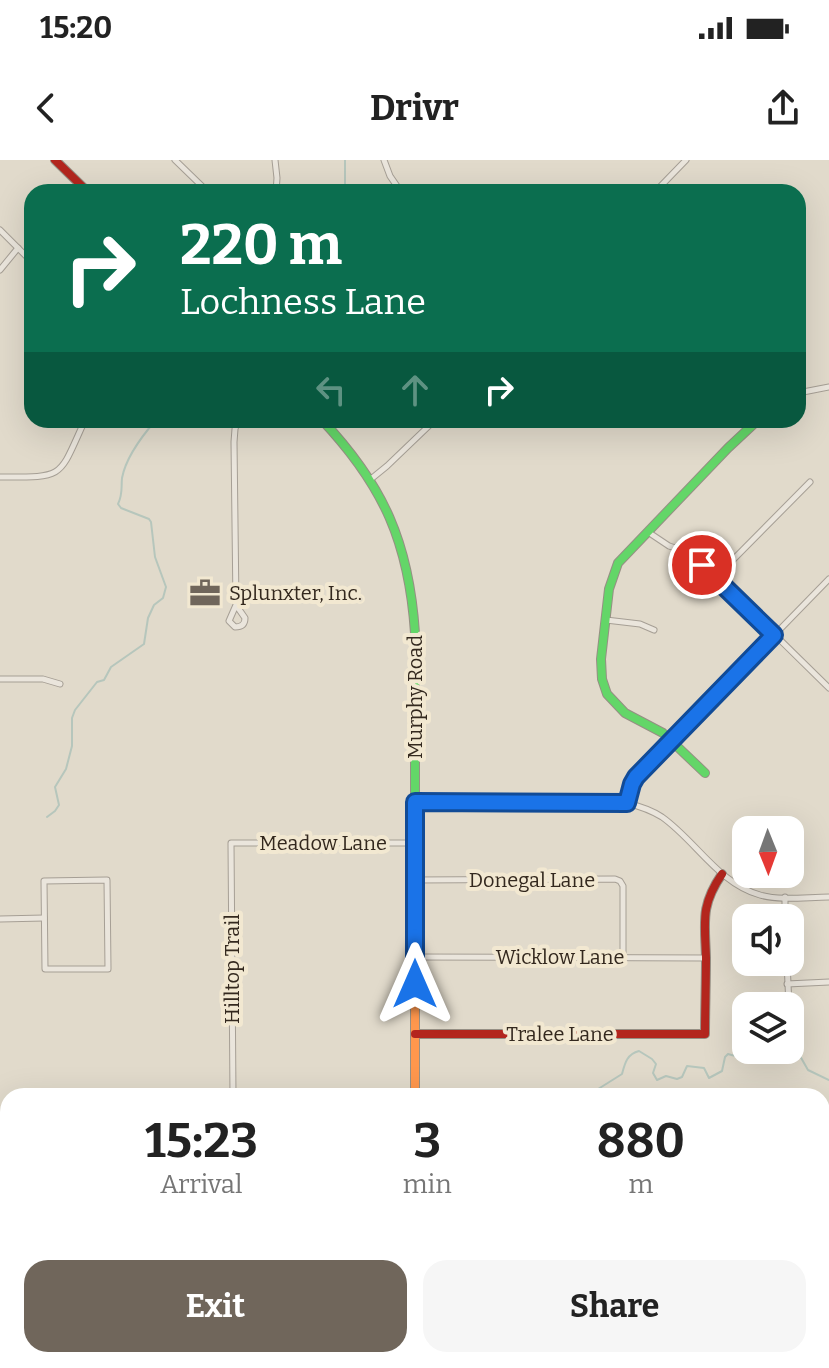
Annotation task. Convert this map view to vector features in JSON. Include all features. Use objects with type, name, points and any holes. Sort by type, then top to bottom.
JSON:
[{"type":"street","points":[[55,160],[80,184]]},
{"type":"street","points":[[175,160],[200,184]]},
{"type":"street","points":[[384,160],[396,184]]},
{"type":"street","points":[[663,184],[686,160]]},
{"type":"street","points":[[276,162],[276,184]]},
{"type":"street","points":[[0,230],[24,254]]},
{"type":"street","points":[[0,270],[18,248]]},
{"type":"street","points":[[806,391],[829,387]]},
{"type":"street","points":[[0,477],[42,477],[60,471],[81,428]]},
{"type":"street","points":[[235,428],[236,605]]},
{"type":"street","name":"Murphy Road","points":[[330,428],[344,443],[384,500],[406,560],[411,586],[415,619],[415,1088]]},
{"type":"street","points":[[371,479],[427,428]]},
{"type":"street","points":[[705,773],[663,733],[625,713],[607,694],[601,659],[609,589],[616,567],[750,428]]},
{"type":"street","points":[[716,577],[810,482]]},
{"type":"street","points":[[648,531],[669,546],[688,552],[829,688]]},
{"type":"street","points":[[627,803],[636,777],[829,579]]},
{"type":"street","points":[[605,620],[640,624],[654,630]]},
{"type":"street","points":[[0,679],[43,679],[60,684]]},
{"type":"street","points":[[415,802],[627,803],[660,816],[722,874],[751,892],[772,897],[829,897]]},
{"type":"street","name":"Meadow Lane","points":[[231,843],[415,843]]},
{"type":"street","name":"Hilltop Trail","points":[[231,843],[233,1088]]},
{"type":"street","points":[[706,958],[705,908],[711,890],[722,874]]},
{"type":"street","name":"Donegal Lane","points":[[415,880],[615,879],[623,886],[623,956]]},
{"type":"street","points":[[107,880],[108,969],[45,969],[44,918],[44,881],[107,880]]},
{"type":"street","points":[[785,897],[785,904]]},
{"type":"street","points":[[0,919],[44,918]]},
{"type":"street","name":"Wicklow Lane","points":[[415,957],[706,958]]},
{"type":"street","name":"Tralee Lane","points":[[415,1034],[705,1034],[706,958]]},
{"type":"street","points":[[787,976],[788,992]]},
{"type":"street","points":[[787,984],[829,982]]},
{"type":"waterway","points":[[345,160],[345,184]]},
{"type":"waterway","points":[[47,817],[59,805],[55,787],[66,769],[72,746],[75,710],[97,682],[104,680],[111,667],[144,644],[148,618],[154,605],[163,598],[166,587],[155,557],[151,522],[118,504],[127,462],[150,428]]},
{"type":"waterway","points":[[600,1088],[622,1074],[629,1057],[639,1051],[656,1064],[653,1073],[657,1080],[666,1076],[682,1077],[687,1066],[704,1068],[709,1078],[722,1071],[725,1057],[732,1055]]},
{"type":"waterway","points":[[804,1063],[808,1070],[829,1080]]},
{"type":"traffic: fast","points":[[329,428],[362,468],[377,493],[390,518],[407,571],[415,633],[415,866]]},
{"type":"traffic: fast","points":[[705,773],[663,733],[625,713],[607,694],[601,659],[609,589],[618,563],[749,428]]},
{"type":"traffic: slow","points":[[415,866],[415,1088]]},
{"type":"traffic: jam","points":[[55,160],[80,184]]},
{"type":"traffic: jam","points":[[415,1034],[705,1034],[705,914],[710,896],[722,874]]},
{"type":"place","name":"Splunxter, Inc.","points":[[205,593]]},
{"type":"route","points":[[415,984],[415,802],[627,803],[636,777],[774,635],[702,565]]}]
